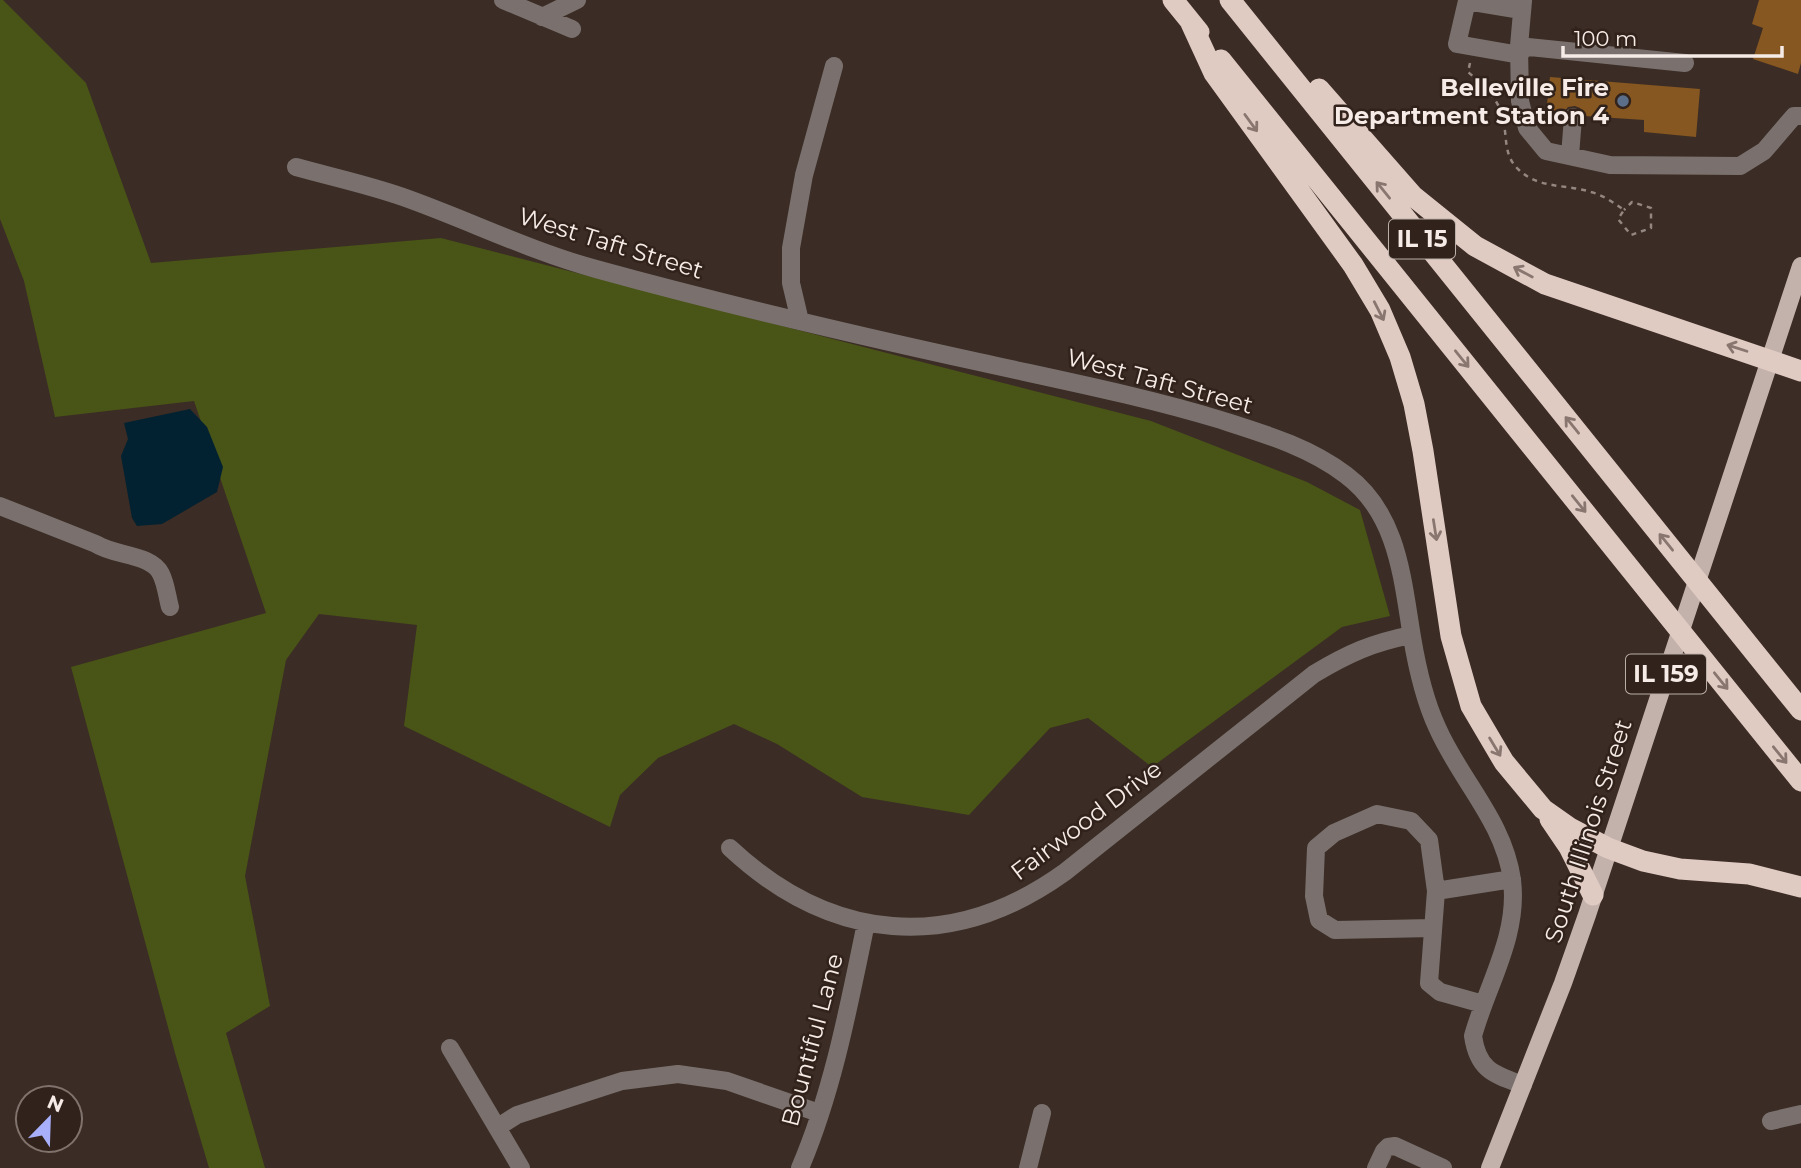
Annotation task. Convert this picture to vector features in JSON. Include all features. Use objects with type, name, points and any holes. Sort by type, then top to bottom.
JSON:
[{"type":"highway","name":"IL 15","points":[[1173,0],[1801,781]]},
{"type":"highway","name":"IL 15","points":[[1230,0],[1801,710]]},
{"type":"highway","points":[[1191,23],[1214,73],[1353,265],[1380,310],[1401,356],[1414,404],[1451,636],[1471,706],[1504,762],[1543,809],[1569,847],[1593,895]]},
{"type":"highway","points":[[1257,34],[1306,75],[1413,196],[1475,246],[1545,284],[1801,371]]},
{"type":"highway","points":[[1543,809],[1570,828],[1608,848],[1643,861],[1680,869],[1749,874],[1801,887]]},
{"type":"main road","name":"South Illinois Street","points":[[1490,1168],[1563,983],[1801,266]]},
{"type":"street","points":[[503,0],[572,29]]},
{"type":"street","points":[[542,17],[577,0]]},
{"type":"street","points":[[1685,64],[1519,50],[1457,44],[1467,1],[1522,5],[1519,50],[1520,101],[1527,128],[1546,151],[1610,165],[1740,166],[1764,151],[1794,116],[1801,116]]},
{"type":"street","points":[[800,321],[791,283],[792,248],[804,175],[834,66]]},
{"type":"street","points":[[1570,156],[1573,117]]},
{"type":"street","name":"West Taft Street","points":[[296,167],[400,196],[519,243],[591,267],[800,321],[1162,402],[1287,442],[1311,453],[1349,477],[1365,492],[1390,531],[1400,559],[1417,667],[1435,724],[1447,750],[1498,832],[1512,879],[1511,925],[1473,1036],[1476,1056],[1489,1070],[1523,1085]]},
{"type":"street","points":[[0,506],[75,535],[105,550],[153,563],[161,572],[170,607]]},
{"type":"street","name":"Fairwood Drive","points":[[730,848],[775,885],[809,904],[866,923],[927,926],[990,912],[1022,899],[1065,872],[1314,674],[1347,654],[1378,642],[1411,635]]},
{"type":"street","points":[[1433,928],[1335,930],[1319,920],[1314,896],[1316,848],[1334,833],[1377,814],[1411,821],[1429,840],[1436,891],[1429,983],[1440,992],[1483,1004]]},
{"type":"street","points":[[1436,891],[1512,879]]},
{"type":"street","name":"Bountiful Lane","points":[[800,1168],[819,1113],[849,1006],[866,923]]},
{"type":"street","points":[[450,1048],[521,1168]]},
{"type":"street","points":[[498,1127],[517,1115],[622,1081],[678,1074],[727,1081],[819,1113]]},
{"type":"street","points":[[1028,1168],[1042,1113]]},
{"type":"street","points":[[1771,1121],[1801,1114]]},
{"type":"street","points":[[1376,1168],[1384,1151],[1395,1146],[1443,1168]]},
{"type":"green space","points":[[0,0],[86,83],[151,263],[441,238],[1151,421],[1307,482],[1360,510],[1390,616],[1342,627],[1152,767],[1088,718],[1050,728],[969,815],[862,797],[777,744],[734,724],[658,758],[620,795],[610,827],[404,726],[417,625],[319,614],[286,660],[245,876],[270,1006],[226,1033],[265,1168],[209,1168],[175,1053],[71,667],[266,613],[194,401],[55,417],[24,281],[0,219]]},
{"type":"water","points":[[190,409],[207,427],[223,467],[217,492],[162,524],[137,526],[132,518],[121,456],[128,439],[124,423]]},
{"type":"building","points":[[1759,0],[1801,0],[1801,63],[1798,74],[1753,59],[1763,28],[1752,24]]},
{"type":"building","name":"Belleville Fire Department Station 4","points":[[1550,77],[1700,89],[1696,137],[1644,132],[1644,120],[1584,116],[1580,108],[1575,106],[1568,107],[1562,114],[1546,113]]},
{"type":"place","name":"Belleville Fire Department Station 4","points":[[1623,101]]}]
